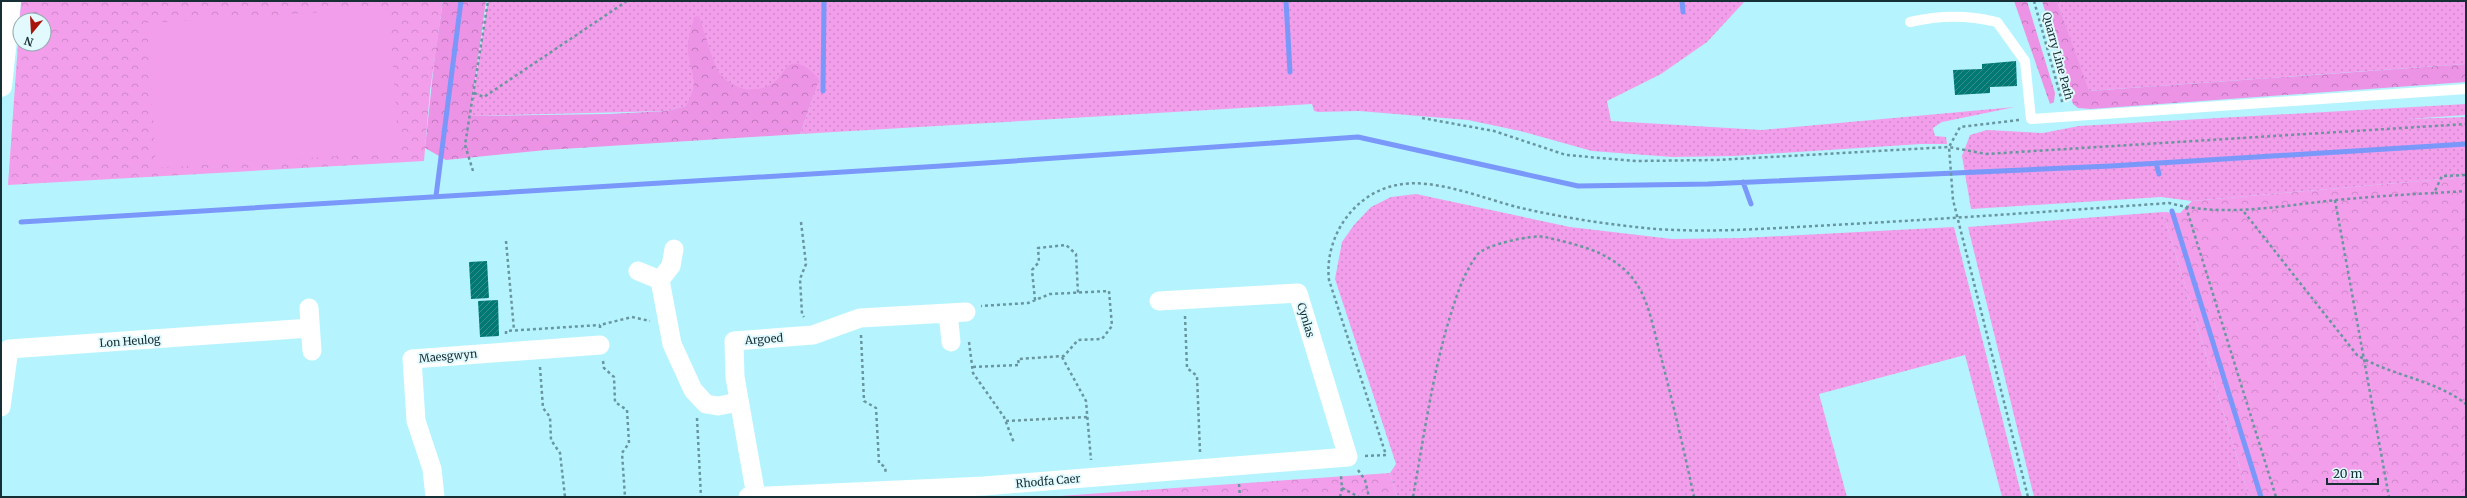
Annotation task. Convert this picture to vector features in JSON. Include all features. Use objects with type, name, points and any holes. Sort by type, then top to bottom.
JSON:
[{"type":"street","points":[[1,86],[10,1]]},
{"type":"street","points":[[674,249],[672,266],[660,280],[672,344],[693,390],[706,404],[718,406],[739,402]]},
{"type":"street","points":[[638,271],[660,280]]},
{"type":"street","name":"Cynlas","points":[[1159,301],[1298,293],[1343,458]]},
{"type":"street","points":[[309,308],[312,351]]},
{"type":"street","points":[[951,342],[957,313]]},
{"type":"street","name":"Argoed","points":[[752,497],[735,376],[734,341],[816,334],[860,318],[957,313]]},
{"type":"street","name":"Lon Heulog","points":[[1,407],[9,349],[310,328]]},
{"type":"street","name":"Maesgwyn","points":[[435,497],[432,469],[416,421],[412,359],[600,345]]},
{"type":"street","name":"Rhodfa Caer","points":[[752,497],[984,486],[1343,458]]},
{"type":"lane","points":[[1910,22],[1937,16],[1972,17],[1997,22],[2025,61],[2032,119],[2066,115],[2466,89]]},
{"type":"path","points":[[473,171],[465,145],[488,1]]},
{"type":"path","points":[[474,93],[484,97],[627,1]]},
{"type":"path","name":"Quarry Line Path","points":[[2034,1],[2066,115]]},
{"type":"path","points":[[1422,118],[1494,131],[1566,155],[1636,161],[1717,160],[1949,147],[1986,154],[2466,124]]},
{"type":"path","points":[[2028,497],[1953,200],[1949,147],[1960,127],[2032,119]]},
{"type":"path","points":[[2434,193],[2442,176],[2466,175]]},
{"type":"path","points":[[1386,455],[1329,280],[1328,267],[1335,236],[1342,222],[1363,201],[1387,188],[1409,183],[1422,183],[1568,218],[1657,229],[1720,230],[1958,219],[2169,202],[2186,207],[2244,212],[2335,200],[2466,191]]},
{"type":"path","points":[[2335,200],[2389,497]]},
{"type":"path","points":[[2186,207],[2276,497]]},
{"type":"path","points":[[2244,212],[2330,323],[2357,355],[2373,365],[2440,388],[2466,404]]},
{"type":"path","points":[[801,222],[806,264],[800,279],[802,314],[816,334]]},
{"type":"path","points":[[1413,497],[1436,368],[1454,303],[1468,270],[1478,253],[1511,240],[1539,235],[1584,246],[1613,261],[1628,273],[1642,291],[1678,421],[1694,497]]},
{"type":"path","points":[[506,241],[514,330]]},
{"type":"path","points":[[1035,300],[1032,270],[1039,262],[1038,248],[1066,245],[1076,254],[1078,293]]},
{"type":"path","points":[[957,313],[966,307],[1028,303],[1050,294],[1109,291],[1112,326],[1102,339],[1078,340],[1062,357],[1018,359],[1019,365],[973,367]]},
{"type":"path","points":[[1184,299],[1187,368],[1197,376],[1200,469]]},
{"type":"path","points":[[625,497],[622,453],[629,443],[627,410],[615,402],[614,376],[604,368],[600,345],[600,325],[632,317],[643,318],[668,329]]},
{"type":"path","points":[[860,318],[864,401],[876,408],[879,463],[885,467],[887,490]]},
{"type":"path","points":[[951,342],[970,342],[973,373],[1006,421],[1014,443]]},
{"type":"path","points":[[540,349],[543,408],[550,417],[551,440],[560,453],[565,497]]},
{"type":"path","points":[[1062,357],[1086,401],[1092,477]]},
{"type":"path","points":[[693,390],[699,437],[701,497]]},
{"type":"path","points":[[1006,421],[1087,417]]},
{"type":"path","points":[[1340,497],[1342,488],[1343,458]]},
{"type":"path","points":[[1343,458],[1365,480],[1370,497]]},
{"type":"path","points":[[1342,488],[1359,497]]},
{"type":"green space","points":[[21,1],[443,1],[430,91],[424,161],[8,185],[17,52],[52,52],[52,12],[20,12]]},
{"type":"green space","points":[[443,1],[486,1],[470,116],[608,114],[667,111],[686,106],[694,85],[688,53],[688,44],[694,17],[699,16],[717,69],[720,74],[731,84],[744,89],[759,89],[772,84],[786,68],[795,64],[800,64],[809,69],[819,80],[800,134],[546,150],[446,160],[425,148],[435,54]]},
{"type":"green space","points":[[488,1],[1745,1],[1707,42],[1661,74],[1607,101],[1611,121],[1762,130],[2015,107],[1942,122],[1933,128],[1935,136],[1946,137],[1947,144],[1921,144],[1735,156],[1672,157],[1592,151],[1520,131],[1468,120],[1359,111],[1318,112],[1314,111],[1312,104],[800,134],[814,94],[686,106],[667,111],[470,116]]},
{"type":"green space","points":[[2014,1],[2027,1],[2055,93],[2054,102],[2050,104]]},
{"type":"green space","points":[[2042,1],[2057,1],[2089,91],[2466,64],[2466,82],[2091,109],[2078,108],[2073,104]]},
{"type":"green space","points":[[2057,1],[2466,1],[2466,64],[2088,91]]},
{"type":"green space","points":[[389,8],[399,152],[156,168],[147,23]]},
{"type":"green space","points":[[2466,104],[2466,115],[2407,119],[2466,117],[2466,177],[2192,201],[2161,197],[1971,209],[1962,156],[1970,135],[1987,130],[2043,133],[2079,126]]},
{"type":"green space","points":[[2466,177],[2466,497],[2249,497],[2163,212],[2180,213],[2192,201]]},
{"type":"green space","points":[[1416,194],[1570,227],[1672,239],[1742,238],[1954,227],[2022,497],[2002,497],[1965,355],[1819,394],[1847,497],[1397,497],[1390,473],[1396,464],[1335,279],[1342,242],[1354,225],[1371,207],[1391,197]]},
{"type":"green space","points":[[2163,212],[2249,497],[2034,497],[1968,227]]},
{"type":"green space","points":[[1390,473],[1397,497],[1045,497]]},
{"type":"building","points":[[2016,61],[2017,86],[1990,87],[1990,93],[1955,95],[1953,70],[1982,69],[1982,64]]},
{"type":"building","points":[[487,261],[489,298],[471,299],[469,262]]},
{"type":"building","points":[[498,300],[499,336],[480,337],[478,301]]},
{"type":"waterway","points":[[436,196],[461,1]]},
{"type":"waterway","points":[[823,91],[824,1]]},
{"type":"waterway","points":[[1286,1],[1290,72]]},
{"type":"waterway","points":[[1682,1],[1683,12]]},
{"type":"waterway","points":[[21,222],[941,166],[1358,137],[1578,186],[1708,184],[2111,166],[2466,144]]},
{"type":"waterway","points":[[2156,163],[2159,174]]},
{"type":"waterway","points":[[1743,182],[1751,204]]},
{"type":"waterway","points":[[2172,211],[2261,497]]}]
